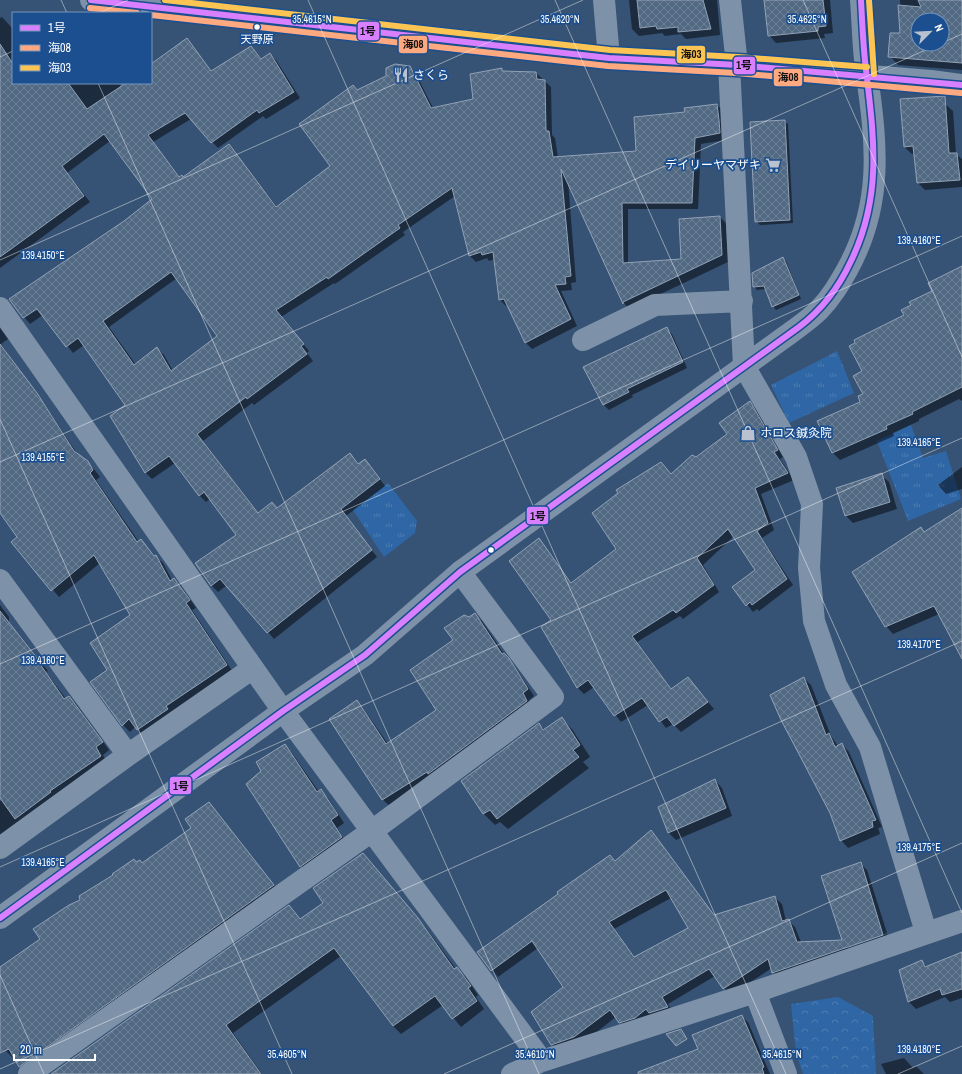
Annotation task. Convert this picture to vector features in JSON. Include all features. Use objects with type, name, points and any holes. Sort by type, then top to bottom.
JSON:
[{"type":"street","points":[[91,0],[505,45],[610,58],[866,75],[962,85]]},
{"type":"street","points":[[604,0],[610,58]]},
{"type":"street","points":[[730,0],[744,366],[796,457],[812,504],[809,568],[814,621],[836,685],[870,747],[926,932]]},
{"type":"street","points":[[0,918],[284,711],[365,655],[460,572],[786,336],[819,310],[838,286],[860,247],[872,207],[876,164],[872,101],[866,75],[861,0]]},
{"type":"street","points":[[583,340],[655,305],[742,301]]},
{"type":"street","points":[[0,308],[253,668],[542,1061]]},
{"type":"street","points":[[29,1074],[372,831],[553,697],[460,572]]},
{"type":"street","points":[[0,580],[128,755]]},
{"type":"street","points":[[2,841],[253,668]]},
{"type":"street","points":[[512,1074],[542,1061],[755,992],[926,932],[962,921]]},
{"type":"street","points":[[755,992],[786,1074]]},
{"type":"green space","points":[[837,351],[854,393],[789,423],[771,385]]},
{"type":"green space","points":[[911,425],[923,458],[946,451],[961,499],[908,521],[877,441]]},
{"type":"green space","points":[[388,483],[417,521],[415,533],[384,557],[353,510]]},
{"type":"green space","points":[[838,997],[873,1016],[876,1074],[803,1074],[796,1053],[791,1004]]},
{"type":"building","points":[[637,0],[703,0],[711,29],[678,32],[678,27],[657,29],[656,26],[640,28]]},
{"type":"building","points":[[764,0],[823,0],[826,26],[818,27],[818,31],[768,36]]},
{"type":"building","points":[[918,0],[962,0],[962,63],[888,57],[890,33],[900,33],[898,5],[921,7]]},
{"type":"building","points":[[187,38],[211,71],[251,46],[261,59],[270,53],[294,92],[259,113],[257,110],[211,143],[185,113],[148,135],[179,177],[182,175],[183,177],[229,144],[276,207],[330,166],[299,124],[353,85],[357,90],[386,76],[386,68],[395,64],[410,66],[431,108],[473,99],[470,74],[502,68],[502,71],[536,72],[537,79],[545,80],[546,131],[549,131],[553,157],[636,151],[634,117],[685,112],[684,108],[717,104],[720,133],[695,138],[692,203],[622,203],[623,263],[681,259],[679,219],[720,216],[722,255],[623,302],[623,304],[561,169],[571,276],[565,277],[566,284],[555,285],[571,319],[525,343],[504,299],[499,300],[493,252],[482,255],[481,252],[469,256],[452,188],[398,225],[400,228],[328,279],[327,277],[276,310],[304,344],[301,346],[307,354],[197,434],[258,513],[272,502],[277,508],[350,453],[358,464],[365,459],[380,479],[341,509],[372,550],[267,633],[220,579],[211,586],[195,563],[236,535],[204,492],[199,496],[169,456],[145,473],[110,416],[125,405],[78,338],[66,347],[37,309],[23,318],[9,299],[124,221],[152,199],[104,134],[62,166],[84,196],[0,257],[0,44],[12,62],[12,84],[69,84],[87,109],[124,84],[152,84],[152,63]],"holes":[[[171,272],[217,336],[171,371],[157,347],[134,365],[103,321]]]},
{"type":"building","points":[[945,96],[949,153],[957,153],[960,180],[917,183],[913,146],[904,147],[900,99]]},
{"type":"building","points":[[785,120],[790,220],[755,222],[750,122]]},
{"type":"building","points":[[783,257],[799,295],[772,307],[764,286],[753,287],[752,273]]},
{"type":"building","points":[[962,266],[962,387],[912,412],[913,414],[886,426],[887,429],[832,453],[817,421],[860,402],[858,396],[863,394],[853,376],[862,371],[849,346],[855,343],[854,340],[904,315],[901,310],[911,305],[909,302],[932,291],[928,283]]},
{"type":"building","points":[[667,327],[683,362],[627,389],[629,392],[603,405],[583,367]]},
{"type":"building","points":[[0,344],[37,393],[74,451],[88,461],[93,470],[90,473],[137,542],[141,539],[154,556],[156,555],[170,581],[174,578],[190,600],[186,603],[227,665],[166,706],[168,709],[137,730],[129,719],[122,726],[90,682],[107,670],[90,643],[130,615],[94,555],[51,591],[11,542],[17,537],[0,513]]},
{"type":"building","points":[[750,401],[778,450],[774,452],[788,473],[755,488],[768,523],[757,531],[787,579],[752,605],[750,602],[746,606],[732,587],[755,570],[728,529],[697,558],[714,585],[676,613],[673,610],[632,636],[671,689],[688,677],[708,702],[674,726],[667,717],[659,722],[642,698],[614,716],[588,680],[577,688],[541,627],[551,620],[509,561],[539,538],[571,583],[616,549],[592,513],[618,493],[616,490],[661,462],[671,474],[692,455],[696,457],[727,434],[719,423]]},
{"type":"building","points":[[882,473],[890,502],[845,516],[836,488]]},
{"type":"building","points":[[962,508],[962,659],[934,606],[885,627],[852,572],[921,527],[924,532]]},
{"type":"building","points":[[0,611],[41,663],[40,664],[64,699],[69,696],[103,742],[96,747],[101,756],[50,791],[51,792],[15,819],[0,798]]},
{"type":"building","points":[[475,613],[502,654],[504,653],[509,658],[528,689],[523,693],[527,701],[428,774],[427,772],[382,800],[329,719],[357,700],[386,744],[436,710],[410,670],[453,640],[444,628],[464,615],[469,617]]},
{"type":"building","points":[[804,677],[826,735],[829,733],[835,747],[842,743],[876,820],[872,821],[873,827],[840,841],[830,813],[781,720],[770,695]]},
{"type":"building","points":[[562,717],[580,745],[573,750],[579,757],[497,819],[490,810],[483,814],[461,781],[539,723],[543,730]]},
{"type":"building","points":[[285,744],[317,792],[321,789],[338,815],[331,820],[342,837],[300,867],[246,784],[261,771],[256,762]]},
{"type":"building","points":[[715,779],[726,808],[668,833],[658,807]]},
{"type":"building","points":[[209,802],[274,885],[19,1067],[9,1049],[0,1053],[0,967],[40,939],[33,929],[69,905],[80,900],[79,896],[113,875],[112,874],[134,859],[136,862],[140,860],[142,863],[191,828],[185,819]]},
{"type":"building","points":[[651,830],[714,915],[775,896],[782,921],[789,919],[797,942],[842,940],[821,876],[861,862],[883,935],[772,973],[768,959],[723,989],[709,969],[662,997],[668,1007],[649,1013],[646,1009],[635,1018],[619,1023],[610,1010],[574,1037],[551,1045],[531,1012],[563,987],[532,941],[491,971],[477,952],[558,894],[557,892],[610,855],[615,861]],"holes":[[[666,890],[688,928],[634,957],[609,922]]]},
{"type":"building","points":[[363,853],[418,918],[454,969],[457,967],[471,986],[468,988],[477,1001],[452,1019],[435,996],[393,1026],[334,948],[226,1025],[261,1074],[51,1074],[289,905],[300,919],[323,903],[313,888]]},
{"type":"building","points":[[962,952],[962,989],[942,995],[940,989],[908,1002],[899,970],[922,960],[925,967]]},
{"type":"building","points":[[742,1015],[764,1067],[762,1068],[764,1074],[638,1074],[638,1072],[698,1049],[692,1035]]},
{"type":"building","points":[[681,1029],[687,1039],[676,1046],[666,1034]]},
{"type":"transit line","name":"1号","points":[[91,0],[609,58],[737,65],[962,85]]},
{"type":"transit line","name":"海03","points":[[165,0],[610,50],[738,57],[867,67]]},
{"type":"transit line","name":"1号","points":[[0,918],[283,711],[365,655],[460,572],[799,327],[816,313],[836,289],[851,261],[861,236],[868,211],[872,187],[873,138],[864,53],[861,0]]},
{"type":"transit line","name":"海03","points":[[869,0],[874,74]]},
{"type":"transit line","name":"海08","points":[[90,8],[128,12]]},
{"type":"transit line","name":"海08","points":[[152,15],[608,66],[736,73],[961,93]]},
{"type":"place","name":"天野原","points":[[257,27]]},
{"type":"place","name":"さくら","points":[[401,75]]},
{"type":"place","name":"デイリーヤマザキ","points":[[773,165]]},
{"type":"place","name":"ホロス鍼灸院","points":[[748,433]]}]
